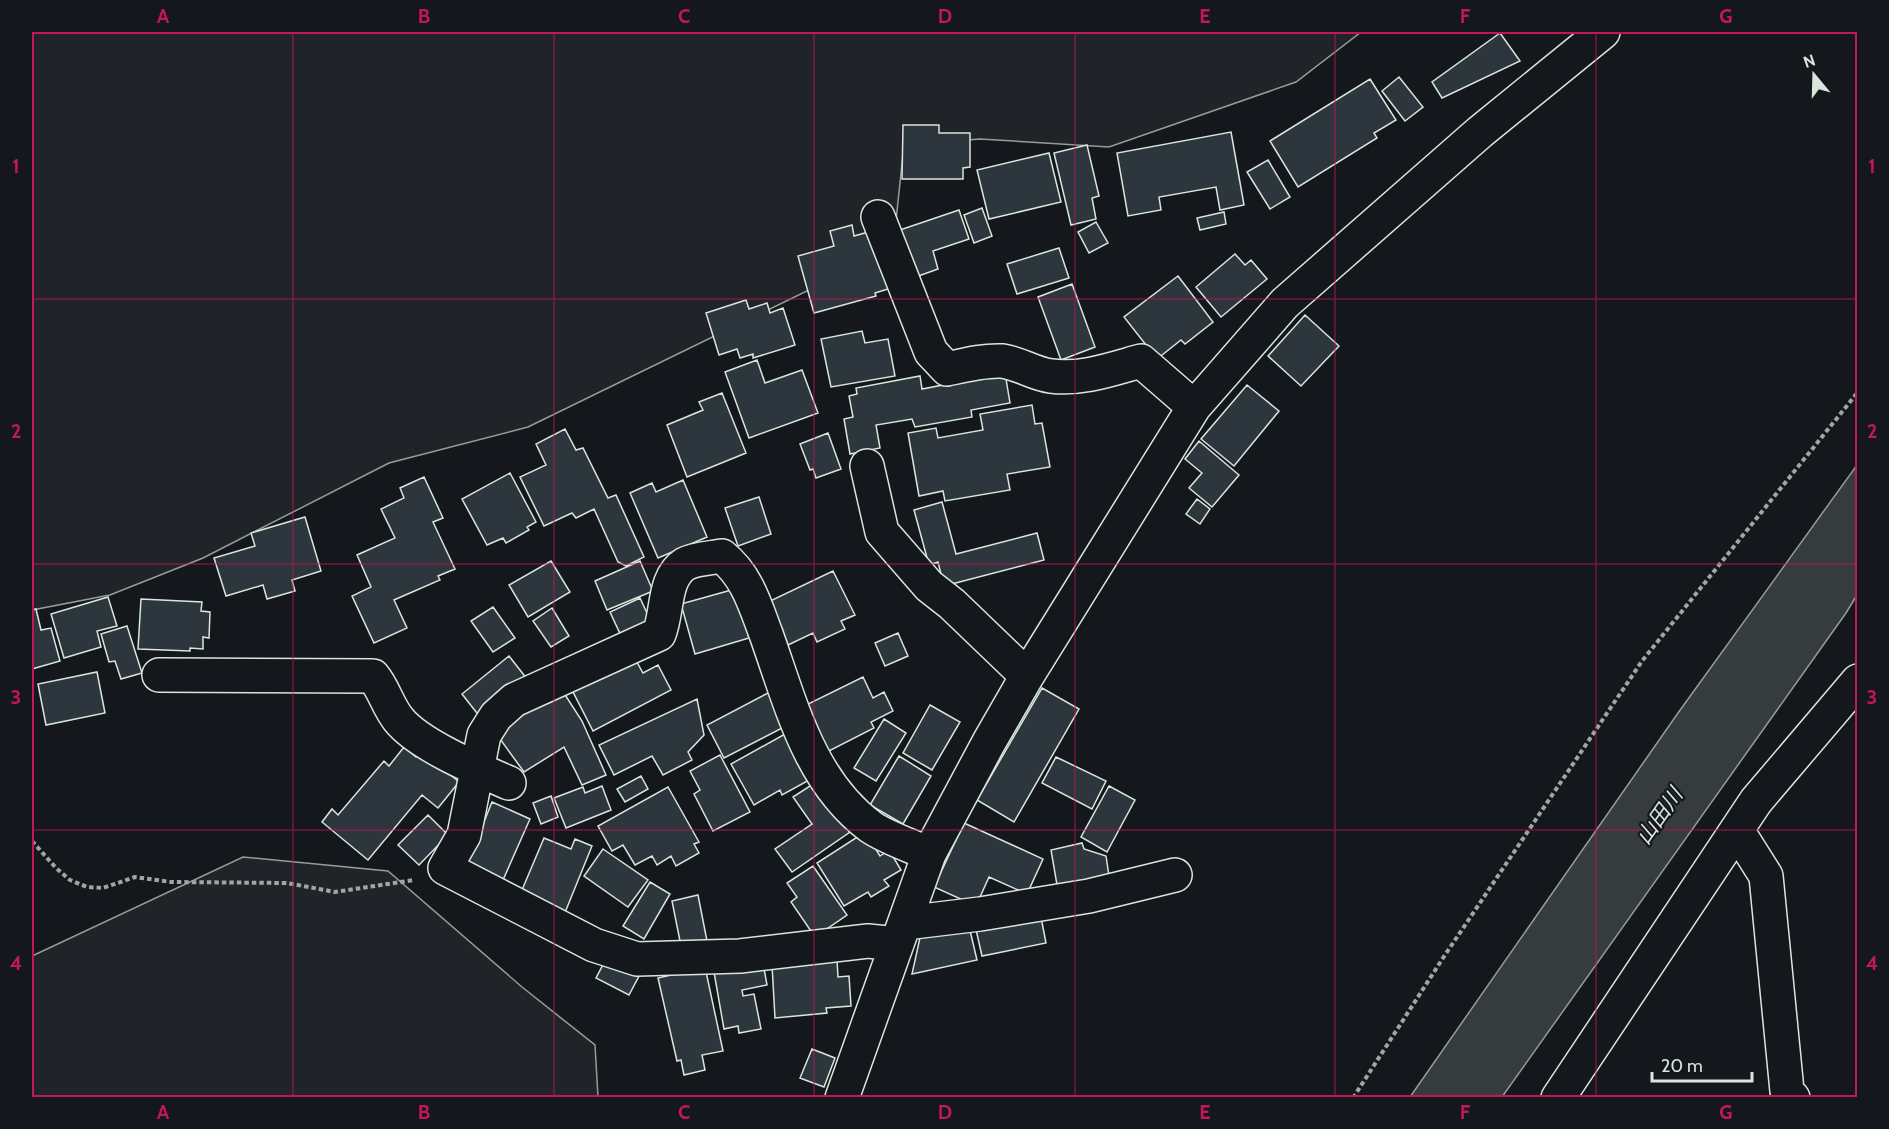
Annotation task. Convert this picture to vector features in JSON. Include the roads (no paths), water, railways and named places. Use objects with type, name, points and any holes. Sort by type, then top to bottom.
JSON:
[{"type":"street","points":[[842,1098],[929,854],[1027,676],[1194,407],[1286,303],[1480,132],[1603,32]]},
{"type":"street","points":[[878,217],[931,352],[947,369],[976,363],[1003,361],[1050,376],[1075,376],[1098,374],[1141,361],[1194,407]]},
{"type":"street","points":[[867,466],[882,532],[928,586],[952,604],[1027,676]]},
{"type":"street","points":[[929,854],[873,828],[847,806],[820,772],[803,738],[749,588],[722,556],[686,563],[675,573],[665,602],[663,623],[659,634],[514,700],[496,716],[484,735],[464,835],[445,868],[594,945],[638,959],[740,956],[868,941],[980,914],[1089,896],[1175,875]]},
{"type":"street","points":[[159,675],[373,676],[380,684],[388,704],[399,721],[414,734],[509,783]]},
{"type":"street","points":[[1558,1098],[1756,801],[1857,681]]},
{"type":"street","points":[[1737,831],[1766,876],[1787,1091],[1793,1098]]},
{"type":"water","name":"山田川","points":[[1857,465],[1857,595],[1846,613],[1502,1097],[1410,1097],[1678,713]]}]
